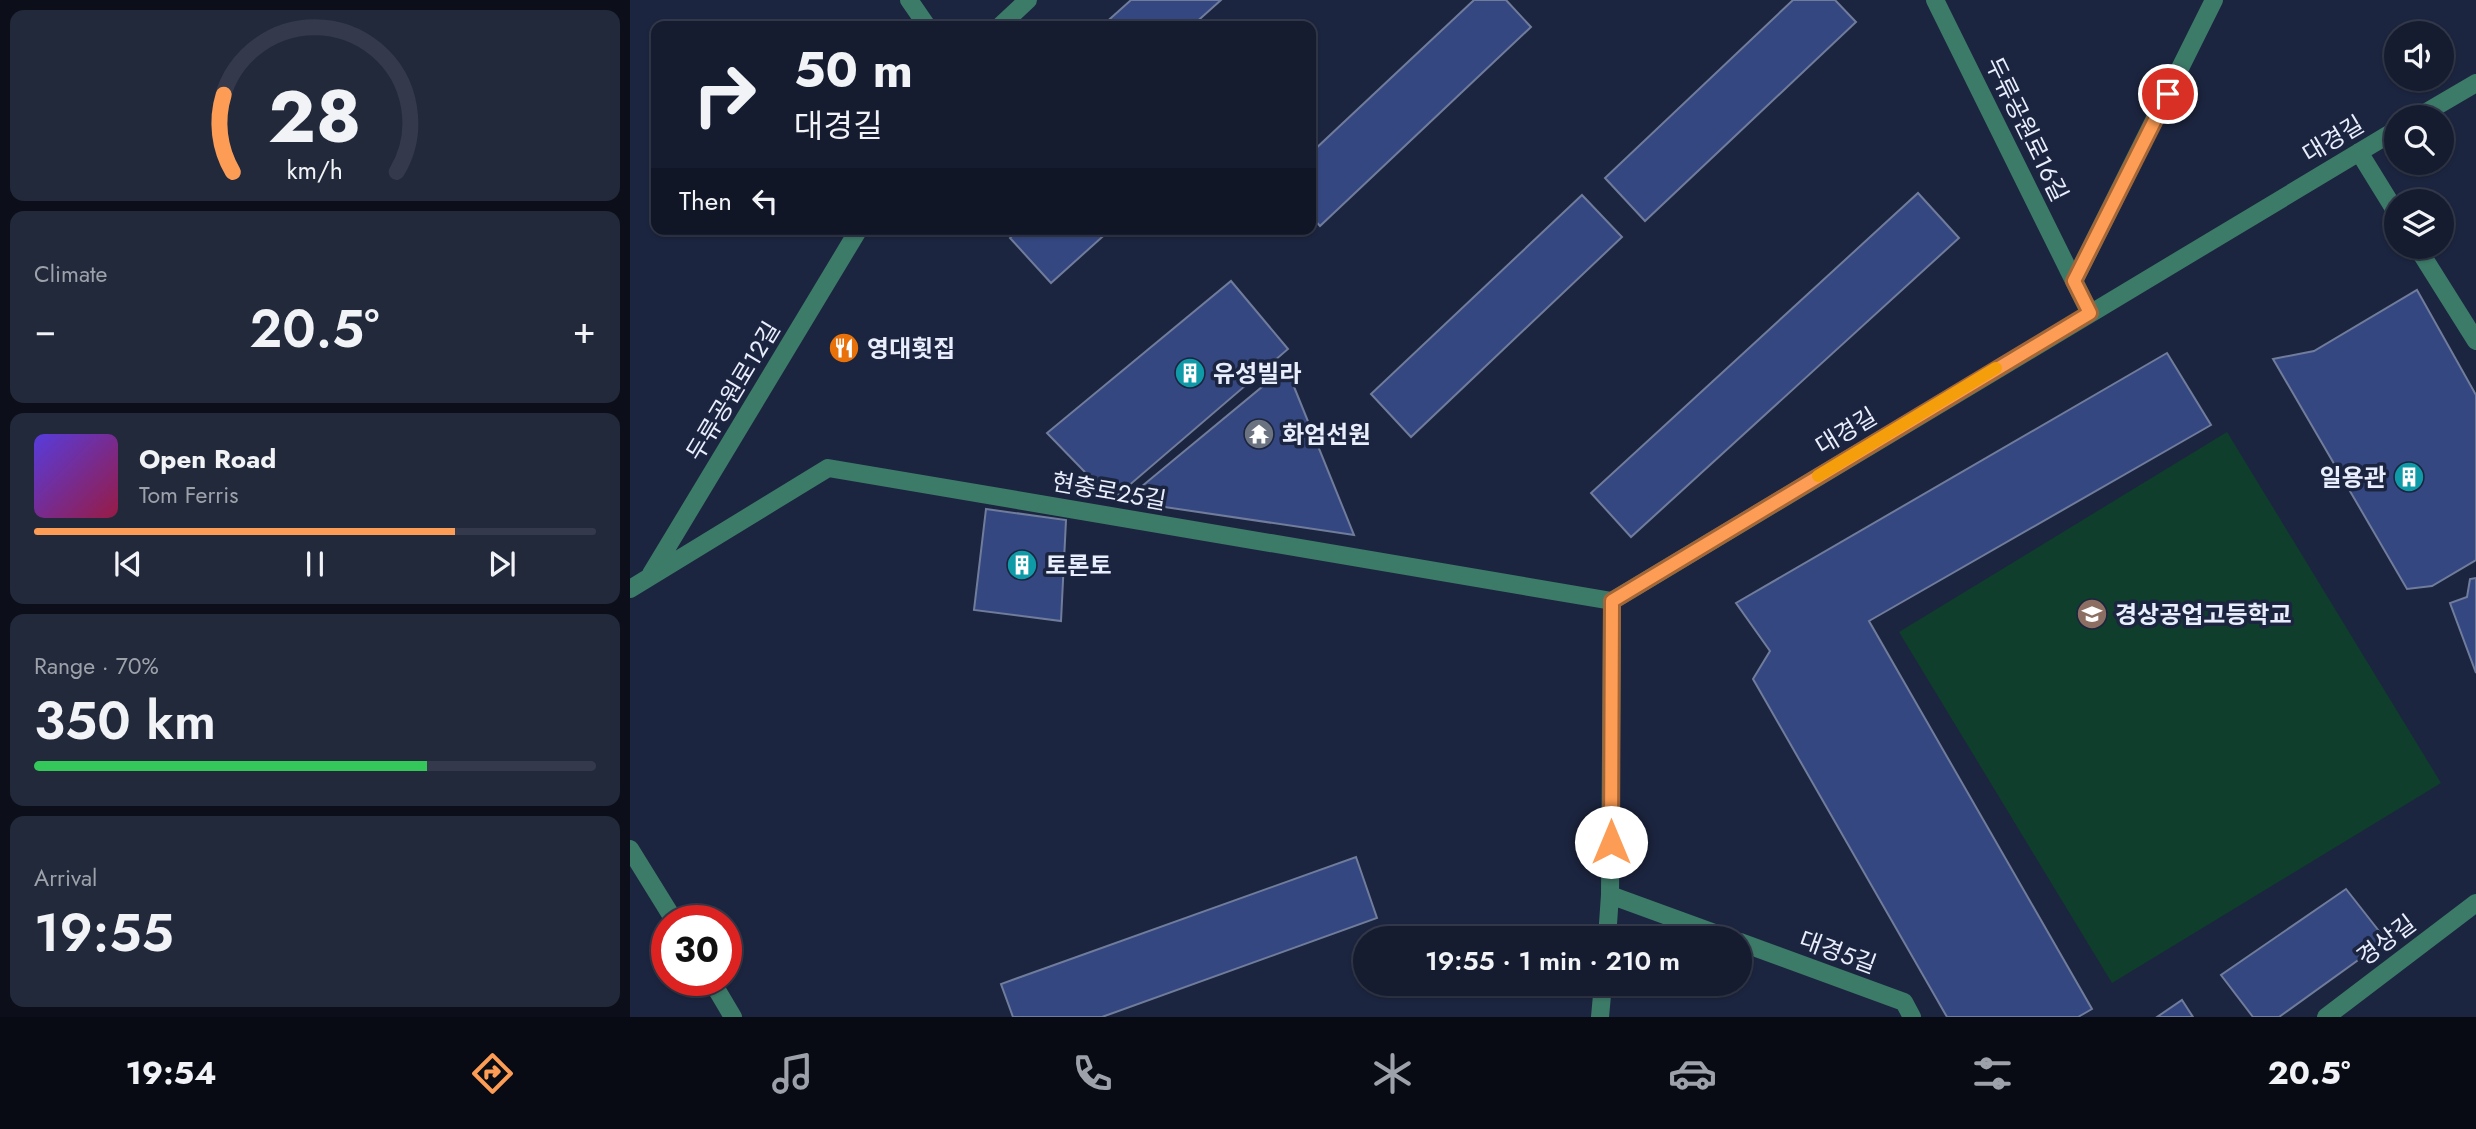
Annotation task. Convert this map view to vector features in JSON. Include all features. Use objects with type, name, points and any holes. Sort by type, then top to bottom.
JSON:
[{"type":"street","points":[[909,0],[924,21]]},
{"type":"street","points":[[1005,21],[1028,0]]},
{"type":"street","name":"두류공원로16길","points":[[1935,0],[2090,313]]},
{"type":"street","points":[[2074,281],[2214,0]]},
{"type":"street","points":[[2438,105],[2476,83]]},
{"type":"street","name":"대경길","points":[[1612,601],[2384,137]]},
{"type":"street","points":[[2359,152],[2384,193]]},
{"type":"street","name":"두류공원로12길","points":[[650,577],[855,235]]},
{"type":"street","points":[[2425,259],[2476,341]]},
{"type":"street","name":"현충로25길","points":[[630,589],[828,468],[1612,601]]},
{"type":"street","points":[[1608,926],[1612,601]]},
{"type":"street","points":[[630,849],[665,905]]},
{"type":"street","points":[[1610,895],[1695,926]]},
{"type":"street","name":"경상길","points":[[2326,1017],[2476,902]]},
{"type":"street","name":"대경5길","points":[[1752,946],[1904,1002],[1912,1017]]},
{"type":"street","points":[[721,996],[733,1017]]},
{"type":"street","points":[[1600,1017],[1602,996]]},
{"type":"green space","points":[[2227,432],[2441,783],[2112,983],[1899,632]]},
{"type":"building","points":[[1131,0],[1221,0],[1198,21],[1108,21]]},
{"type":"building","points":[[1474,0],[1506,0],[1531,27],[1320,226],[1316,222],[1316,148]]},
{"type":"building","points":[[1793,0],[1835,0],[1856,22],[1645,221],[1605,178]]},
{"type":"building","points":[[1918,193],[1959,238],[1631,537],[1591,493]]},
{"type":"building","points":[[1582,195],[1622,237],[1411,437],[1371,394]]},
{"type":"building","points":[[1013,235],[1104,235],[1051,283],[1010,238]]},
{"type":"building","name":"유성빌라","points":[[1231,281],[1288,349],[1112,500],[1047,433]]},
{"type":"building","name":"일용관","points":[[2417,290],[2476,395],[2476,560],[2432,586],[2407,589],[2273,359],[2314,351]]},
{"type":"building","points":[[2167,353],[2211,425],[1869,621],[2092,1009],[2078,1017],[1947,1017],[1753,679],[1770,651],[1736,603]]},
{"type":"building","name":"화엄선원","points":[[1286,367],[1354,535],[1124,501]]},
{"type":"building","name":"토론토","points":[[986,509],[1066,520],[1061,621],[974,610]]},
{"type":"building","points":[[2476,578],[2476,673],[2450,603],[2467,597],[2470,579]]},
{"type":"building","points":[[1356,857],[1377,918],[1102,1017],[1013,1017],[1001,984]]},
{"type":"building","points":[[2346,889],[2386,940],[2279,1017],[2253,1017],[2221,975]]},
{"type":"building","points":[[2182,1000],[2193,1017],[2157,1017]]},
{"type":"slow traffic","points":[[1818,476],[1996,368]]},
{"type":"place","name":"영대횟집","points":[[844,348]]},
{"type":"place","name":"유성빌라","points":[[1190,373]]},
{"type":"place","name":"화엄선원","points":[[1259,434]]},
{"type":"place","name":"일용관","points":[[2409,477]]},
{"type":"place","name":"토론토","points":[[1022,565]]},
{"type":"place","name":"경상공업고등학교","points":[[2092,614]]},
{"type":"route","points":[[1611,842],[1612,601],[2090,313],[2074,281],[2168,94]]}]
